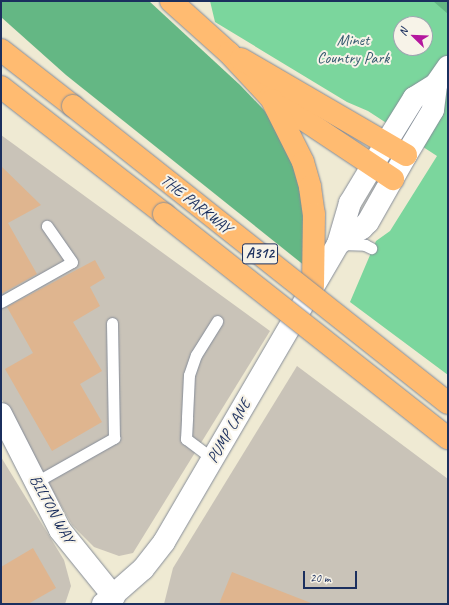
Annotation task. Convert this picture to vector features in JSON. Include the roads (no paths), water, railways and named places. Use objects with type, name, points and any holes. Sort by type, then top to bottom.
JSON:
[{"type":"highway","points":[[171,1],[229,53],[270,97],[393,179]]},
{"type":"highway","name":"THE PARKWAY","points":[[1,50],[448,402]]},
{"type":"highway","points":[[229,53],[386,142],[406,155]]},
{"type":"highway","name":"THE PARKWAY","points":[[1,87],[56,128],[448,438]]},
{"type":"highway","points":[[1,96],[34,113]]},
{"type":"highway","points":[[270,97],[303,162],[310,187],[314,214],[313,286]]},
{"type":"street","name":"PUMP LANE","points":[[112,602],[143,569],[159,549],[213,459],[338,244],[350,203],[386,142],[414,98],[442,75]]},
{"type":"street","name":"PUMP LANE","points":[[338,244],[362,228],[393,179],[433,110],[442,75]]},
{"type":"street","name":"BILTON WAY","points":[[1,414],[60,530],[112,602]]},
{"type":"lane","points":[[1,302],[72,262],[47,226]]},
{"type":"lane","points":[[338,244],[366,245],[371,248]]},
{"type":"lane","points":[[213,459],[186,439],[186,424],[189,375],[196,355],[217,321]]},
{"type":"lane","points":[[36,482],[114,438],[112,324]]},
{"type":"park label","name":"Minet Country Park","points":[[353,49]]}]
